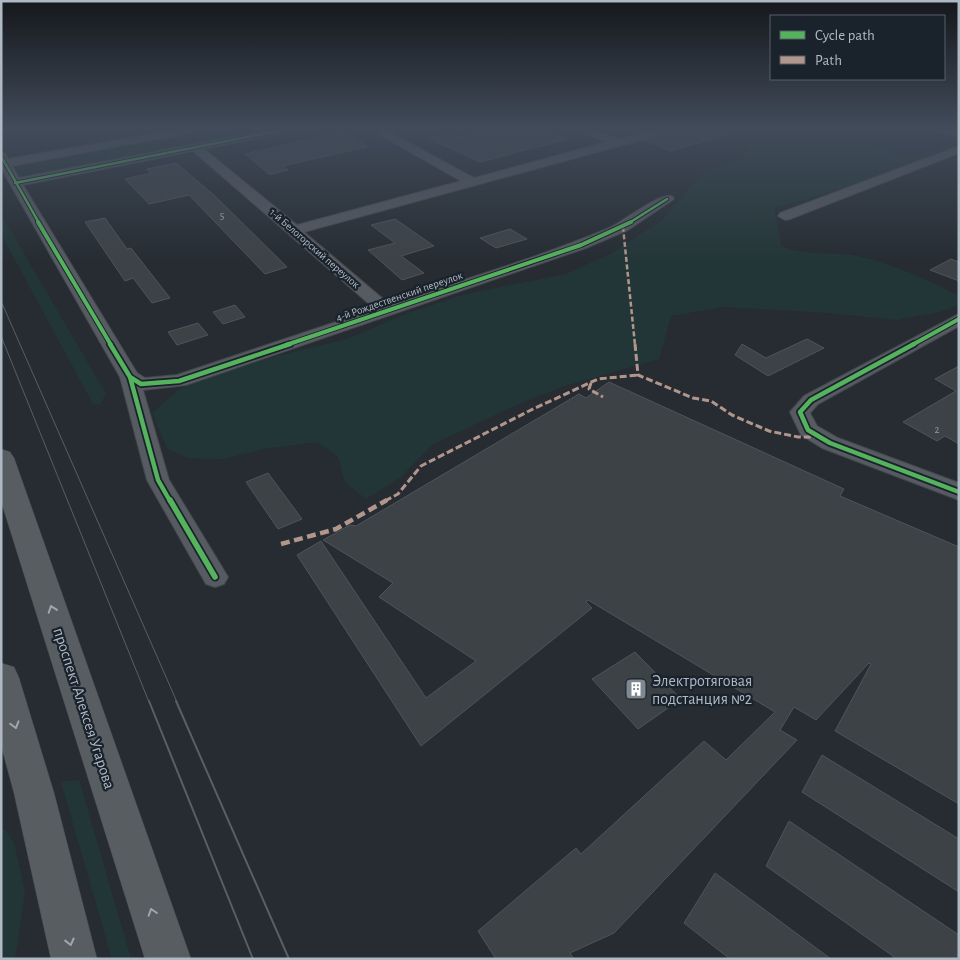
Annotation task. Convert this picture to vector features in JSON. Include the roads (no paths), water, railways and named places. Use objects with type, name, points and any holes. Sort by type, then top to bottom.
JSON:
[{"type":"main road","name":"проспект Алексея Угарова","points":[[1,458],[168,959]]},
{"type":"main road","points":[[1,678],[34,793],[74,959]]},
{"type":"street","points":[[10,173],[130,377],[158,480],[215,577]]},
{"type":"street","points":[[15,183],[68,173]]},
{"type":"street","name":"1-й Белогорский переулок","points":[[226,173],[386,310]]},
{"type":"street","points":[[455,173],[470,181]]},
{"type":"street","points":[[294,230],[501,173]]},
{"type":"street","points":[[785,216],[897,173]]},
{"type":"street","name":"4-й Рождественский переулок","points":[[130,377],[141,384],[179,381],[581,246],[623,227],[667,199]]},
{"type":"street","points":[[959,320],[811,400],[800,412],[808,430],[824,440],[959,492]]},
{"type":"tram line","points":[[1,301],[177,702]]},
{"type":"tram line","points":[[1,336],[149,702]]},
{"type":"tram line","points":[[149,701],[253,959]]},
{"type":"tram line","points":[[176,701],[289,959]]},
{"type":"place","name":"Электротяговая подстанция №2","points":[[636,689]]}]
